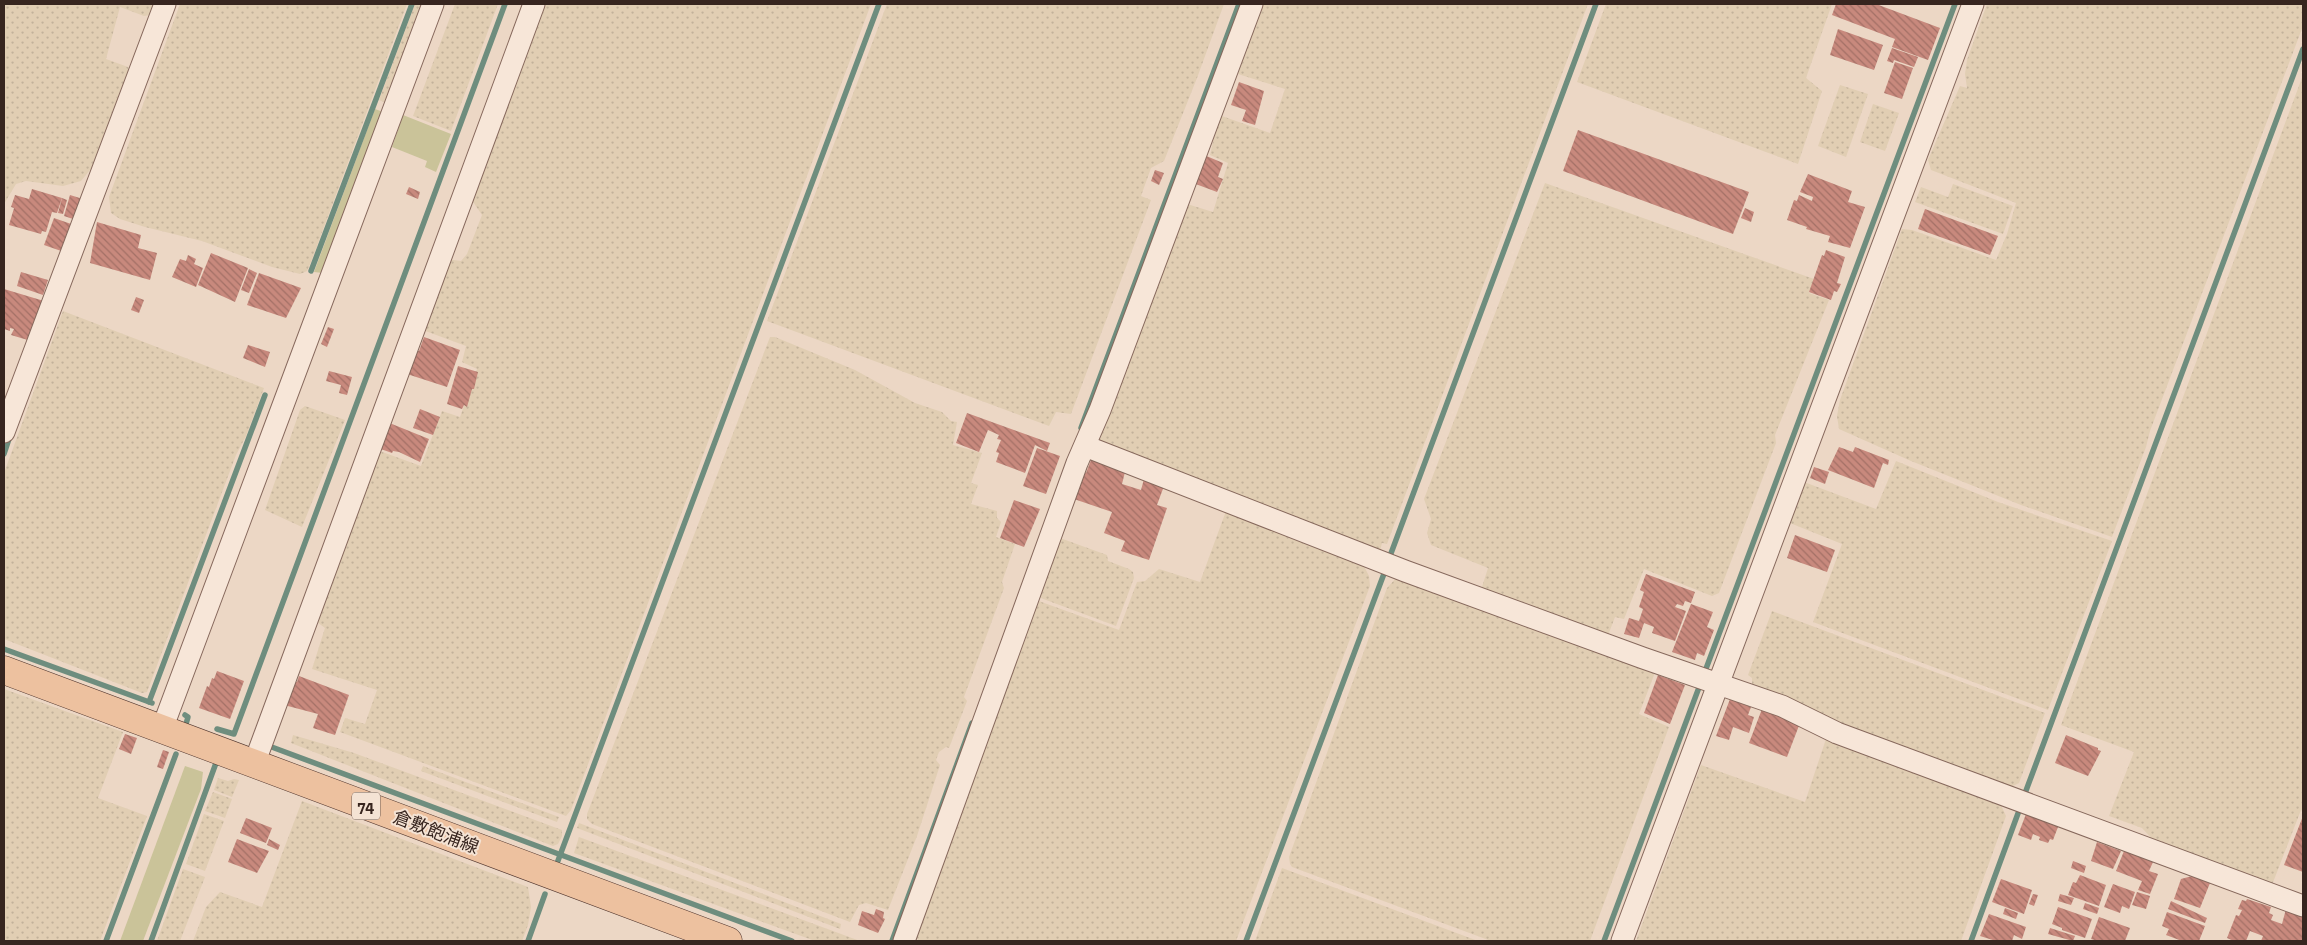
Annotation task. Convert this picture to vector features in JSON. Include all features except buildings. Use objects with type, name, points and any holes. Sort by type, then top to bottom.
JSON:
[{"type":"main road","name":"倉敷飽浦線","points":[[4,670],[728,941]]},
{"type":"street","points":[[4,432],[165,4]]},
{"type":"street","points":[[162,729],[433,4]]},
{"type":"street","points":[[254,764],[534,4]]},
{"type":"street","points":[[904,941],[1085,446],[1252,4]]},
{"type":"street","points":[[1622,941],[1708,680],[1973,4]]},
{"type":"street","points":[[1085,446],[1406,571],[1782,706],[1837,733],[2303,906]]},
{"type":"shaded area","points":[[4,4],[156,4],[150,15],[144,16],[120,7],[106,59],[128,67],[131,73],[100,158],[81,181],[63,186],[26,181],[16,184],[4,204]]},
{"type":"shaded area","points":[[180,4],[407,4],[307,271],[300,274],[272,267],[202,241],[120,219],[111,213],[109,197]]},
{"type":"shaded area","points":[[415,4],[423,4],[386,103],[379,100]]},
{"type":"shaded area","points":[[455,4],[498,4],[451,131],[413,116]]},
{"type":"shaded area","points":[[543,4],[871,4],[571,810],[566,816],[340,732],[345,718],[365,724],[377,690],[312,669],[325,628],[313,619],[374,449],[421,466],[442,411],[460,417],[477,369],[462,362],[466,346],[420,329],[446,259],[461,261],[467,254],[482,215],[469,196]]},
{"type":"shaded area","points":[[887,4],[1224,4],[1164,161],[1151,168],[1141,196],[1151,200],[1071,414],[1056,412],[1049,426],[767,321]]},
{"type":"shaded area","points":[[1259,4],[1588,4],[1387,544],[1382,543],[1380,551],[1098,440],[1187,204],[1213,212],[1228,163],[1210,155],[1219,115],[1270,133],[1285,89],[1238,74]]},
{"type":"shaded area","points":[[1606,4],[1832,4],[1806,78],[1822,91],[1798,164],[1577,82]]},
{"type":"shaded area","points":[[1987,4],[2303,4],[2303,26],[2150,431],[2146,447],[2112,537],[2021,505],[1911,461],[1839,429],[1837,416],[1840,400],[1902,229],[1912,230],[1996,260],[2007,234],[2016,203],[1931,170],[1928,160],[1960,86],[1967,88],[1965,74],[1967,60]]},
{"type":"shaded area","points":[[2303,75],[2303,811],[2301,810],[2272,885],[2155,842],[2142,828],[2109,816],[2134,752],[2061,725]]},
{"type":"shaded area","points":[[1840,85],[1868,94],[1846,157],[1818,146]]},
{"type":"shaded area","points":[[1873,104],[1899,113],[1885,151],[1860,142]]},
{"type":"shaded area","points":[[375,109],[383,112],[323,273],[314,272]]},
{"type":"shaded area","points":[[403,115],[451,134],[436,172],[425,167],[427,161],[392,147]]},
{"type":"shaded area","points":[[1545,183],[1814,279],[1809,293],[1829,300],[1775,435],[1776,443],[1719,593],[1712,596],[1644,569],[1624,619],[1615,617],[1607,638],[1481,590],[1488,568],[1431,545],[1427,533],[1431,519],[1424,499]]},
{"type":"shaded area","points":[[1953,184],[2013,206],[2003,234],[1915,202],[1921,187],[1948,197]]},
{"type":"shaded area","points":[[63,311],[264,388],[246,436],[236,455],[147,692],[142,693],[4,639],[4,473]]},
{"type":"shaded area","points":[[770,337],[775,337],[855,370],[915,403],[942,412],[951,421],[957,422],[953,445],[982,453],[971,483],[978,485],[971,504],[997,511],[997,518],[1001,522],[996,537],[1015,544],[1002,582],[1004,588],[964,697],[967,701],[949,748],[946,747],[939,752],[936,760],[940,765],[917,836],[888,910],[866,903],[859,905],[850,922],[592,824],[587,819],[587,814]]},
{"type":"shaded area","points":[[305,406],[345,420],[302,527],[265,510],[300,410]]},
{"type":"shaded area","points":[[1896,461],[1998,502],[2112,541],[2048,710],[1813,622],[1842,544],[1790,523],[1804,482],[1876,509]]},
{"type":"shaded area","points":[[1226,511],[1364,566],[1369,576],[1370,586],[1236,941],[919,941],[915,935],[1036,600],[1119,630],[1137,582],[1145,581],[1159,569],[1200,582]]},
{"type":"shaded area","points":[[1060,538],[1107,555],[1108,561],[1133,572],[1134,578],[1116,626],[1038,597]]},
{"type":"shaded area","points":[[1397,577],[1656,670],[1639,714],[1669,727],[1590,941],[1491,941],[1292,867],[1290,864],[1289,857],[1387,588]]},
{"type":"shaded area","points":[[1772,611],[2045,713],[2019,783],[2011,787],[1815,716],[1752,686],[1752,678],[1748,675]]},
{"type":"shaded area","points":[[4,689],[123,732],[98,798],[147,816],[100,941],[4,941]]},
{"type":"shaded area","points":[[293,735],[354,753],[562,830],[562,836],[558,844],[553,846],[291,743]]},
{"type":"shaded area","points":[[1826,739],[2000,803],[2006,816],[1961,941],[1636,941],[1701,765],[1805,802]]},
{"type":"shaded area","points":[[185,766],[203,772],[201,789],[143,941],[120,941]]},
{"type":"shaded area","points":[[423,766],[559,817],[557,822],[421,771]]},
{"type":"shaded area","points":[[218,778],[228,781],[239,780],[232,797],[214,790]]},
{"type":"shaded area","points":[[213,792],[232,799],[225,818],[205,811]]},
{"type":"shaded area","points":[[302,801],[528,887],[531,907],[528,925],[522,941],[193,941],[206,907],[220,892],[262,907]]},
{"type":"shaded area","points":[[204,814],[224,821],[205,871],[186,864]]},
{"type":"shaded area","points":[[579,823],[841,924],[840,929],[577,828]]},
{"type":"shaded area","points":[[579,837],[860,941],[815,941],[574,853]]},
{"type":"shaded area","points":[[1282,868],[1478,941],[1255,941]]},
{"type":"shaded area","points":[[183,869],[205,877],[180,941],[157,941]]},
{"type":"waterway","points":[[311,271],[412,4]]},
{"type":"waterway","points":[[217,729],[234,734],[505,4]]},
{"type":"waterway","points":[[556,866],[879,4]]},
{"type":"waterway","points":[[1081,428],[1239,4]]},
{"type":"waterway","points":[[1390,556],[1596,4]]},
{"type":"waterway","points":[[1604,941],[1955,4]]},
{"type":"waterway","points":[[2024,796],[2303,49]]},
{"type":"waterway","points":[[149,702],[265,395]]},
{"type":"waterway","points":[[4,454],[10,436]]},
{"type":"waterway","points":[[1246,941],[1385,571]]},
{"type":"waterway","points":[[4,649],[152,703]]},
{"type":"waterway","points":[[185,715],[188,717],[186,724]]},
{"type":"waterway","points":[[892,941],[972,723]]},
{"type":"waterway","points":[[269,746],[792,941]]},
{"type":"waterway","points":[[106,941],[176,754]]},
{"type":"waterway","points":[[151,941],[216,763]]},
{"type":"waterway","points":[[1971,941],[2020,808]]},
{"type":"waterway","points":[[528,941],[545,894]]}]
